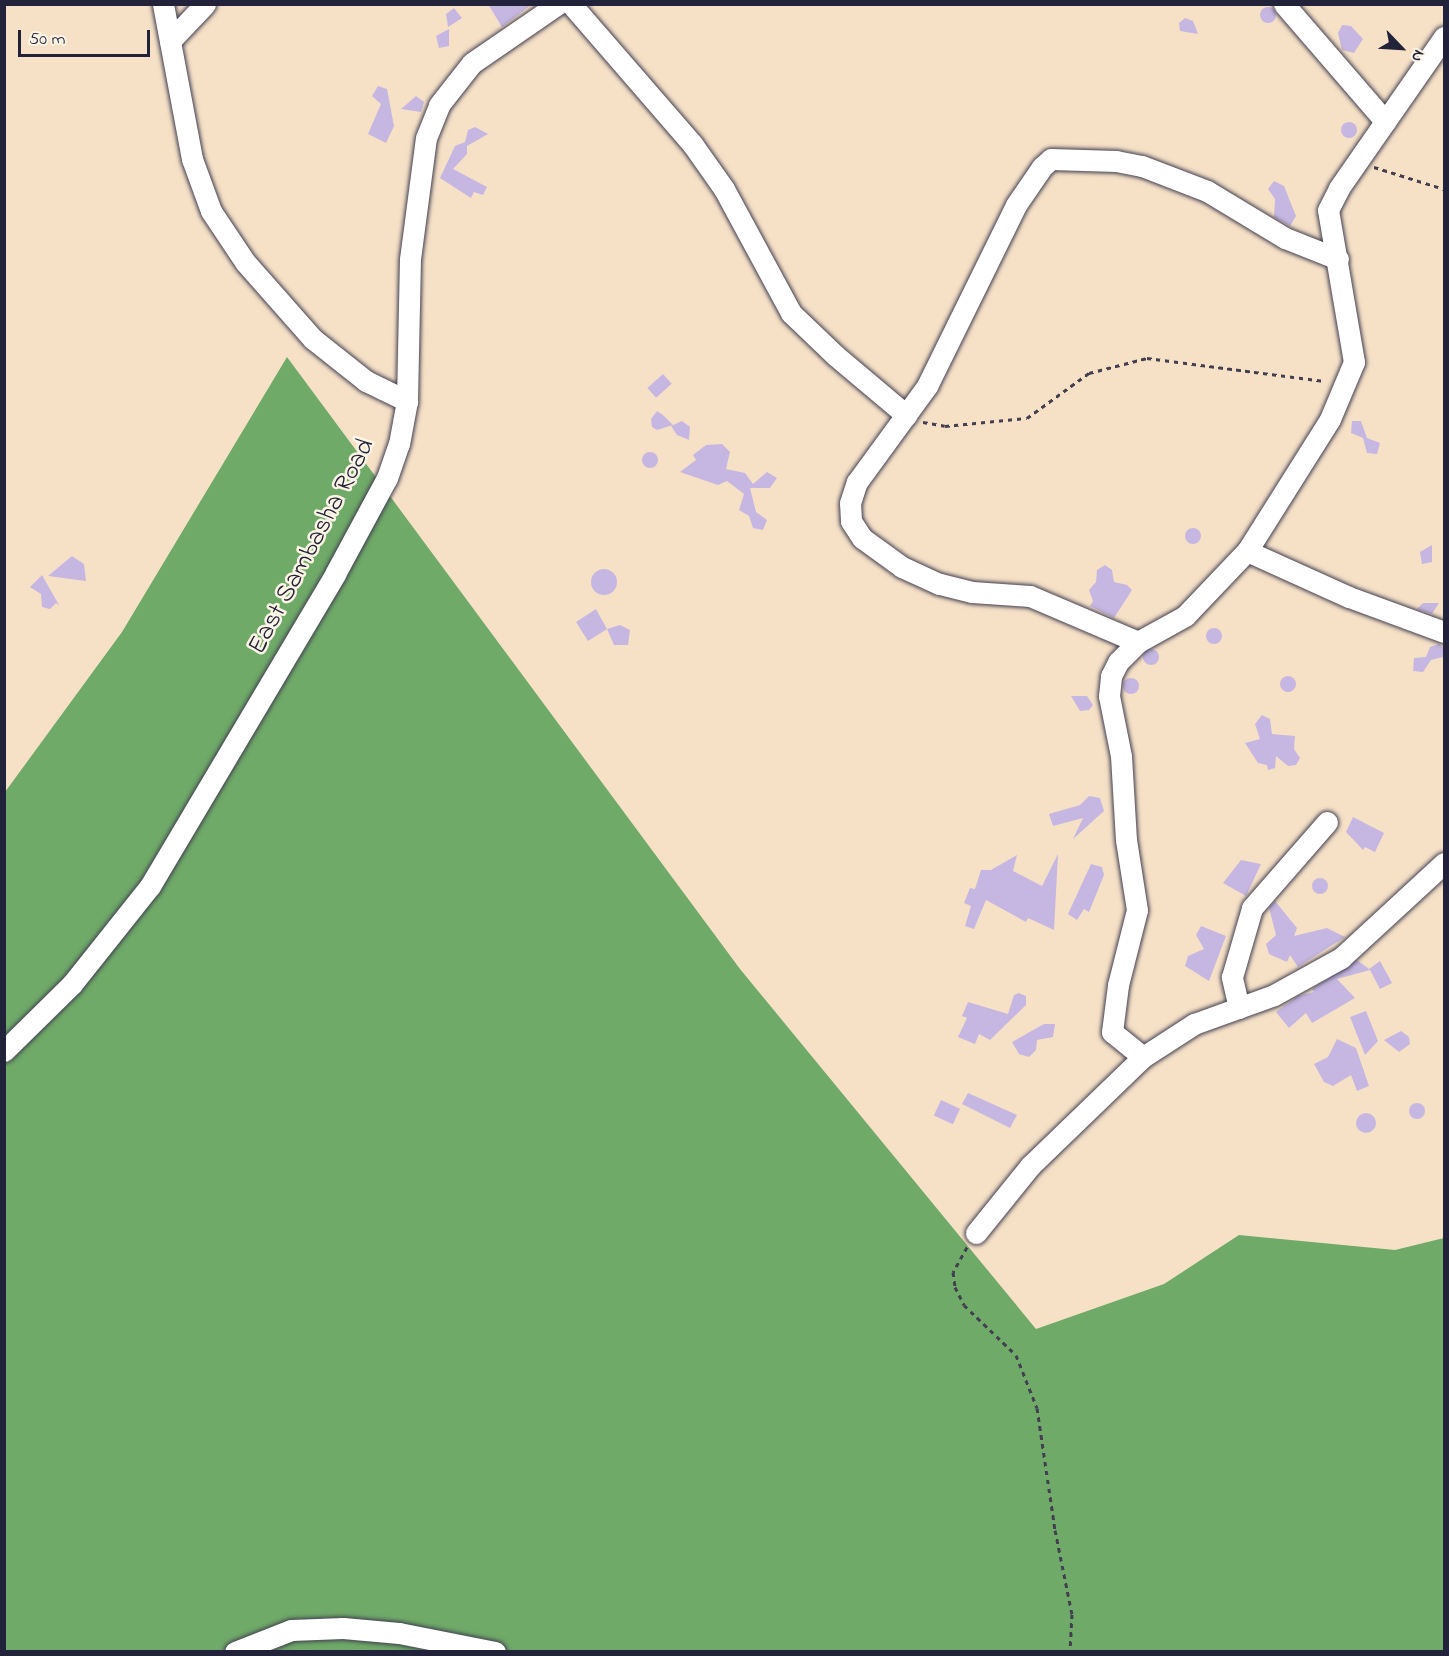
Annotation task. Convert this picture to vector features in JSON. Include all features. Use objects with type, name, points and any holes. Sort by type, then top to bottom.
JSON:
[{"type":"street","points":[[163,4],[192,159],[211,211],[245,262],[313,339],[366,381],[407,401]]},
{"type":"street","points":[[170,41],[205,4]]},
{"type":"street","name":"East Sambasha Road","points":[[4,1051],[72,984],[150,886],[182,837],[387,478],[402,433],[407,401],[411,259],[426,138],[439,105],[472,63],[558,4]]},
{"type":"street","points":[[572,4],[693,145],[724,189],[791,313],[906,415]]},
{"type":"street","points":[[1284,4],[1385,121]]},
{"type":"street","points":[[1143,1057],[1119,1041],[1112,1032],[1111,1019],[1137,910],[1126,840],[1121,756],[1109,696],[1112,676],[1118,662],[1138,642],[1185,616],[1247,550],[1330,419],[1348,384],[1354,345],[1328,210],[1339,188],[1359,163],[1385,121],[1444,37]]},
{"type":"street","points":[[1138,642],[1030,596],[972,592],[939,584],[902,567],[862,538],[851,521],[850,503],[857,482],[906,415],[948,350],[1016,205],[1051,159],[1116,161],[1142,166],[1207,191],[1285,238],[1338,260]]},
{"type":"street","points":[[1247,550],[1349,597],[1444,632]]},
{"type":"street","points":[[1239,1008],[1232,977],[1252,908],[1327,822]]},
{"type":"street","points":[[976,1233],[1030,1166],[1143,1057],[1194,1024],[1274,995],[1341,958],[1444,863]]},
{"type":"street","points":[[235,1652],[291,1630],[343,1628],[399,1633],[495,1652]]},
{"type":"path","points":[[1359,163],[1444,189]]},
{"type":"path","points":[[906,415],[945,426],[1027,418],[1089,373],[1147,357],[1348,384]]},
{"type":"path","points":[[976,1233],[953,1272],[955,1287],[964,1305],[1016,1355],[1028,1379],[1037,1408],[1055,1530],[1072,1614],[1070,1652]]},
{"type":"green space","points":[[287,357],[740,969],[1036,1329],[1164,1284],[1239,1235],[1395,1250],[1444,1238],[1444,1651],[5,1652],[5,792],[122,632]]},
{"type":"building","points":[[488,4],[532,4],[502,27]]},
{"type":"building","points":[[1268,7],[1274,9],[1276,15],[1274,21],[1268,23],[1262,21],[1260,15],[1262,9]]},
{"type":"building","points":[[454,8],[462,18],[448,27],[446,14]]},
{"type":"building","points":[[1185,18],[1193,21],[1198,34],[1180,31],[1179,23]]},
{"type":"building","points":[[1342,25],[1351,26],[1363,39],[1354,53],[1342,50],[1338,33]]},
{"type":"building","points":[[449,29],[449,46],[439,48],[436,36]]},
{"type":"building","points":[[378,86],[387,89],[394,126],[386,143],[368,134],[381,104],[372,96]]},
{"type":"building","points":[[416,96],[424,102],[421,112],[401,109]]},
{"type":"building","points":[[1349,122],[1355,124],[1357,130],[1355,136],[1349,138],[1343,136],[1341,130],[1343,124]]},
{"type":"building","points":[[475,127],[488,134],[467,146],[467,154],[453,169],[487,187],[483,195],[474,192],[471,198],[440,178],[455,146],[465,142],[468,130]]},
{"type":"building","points":[[1274,181],[1284,186],[1296,216],[1290,226],[1274,217],[1275,199],[1268,189]]},
{"type":"building","points":[[663,374],[672,384],[656,398],[647,388]]},
{"type":"building","points":[[657,411],[673,425],[657,430],[652,427],[651,419]]},
{"type":"building","points":[[682,421],[690,427],[689,440],[677,435],[671,426]]},
{"type":"building","points":[[1352,421],[1361,421],[1367,438],[1380,443],[1377,454],[1367,453],[1363,438],[1351,433]]},
{"type":"building","points":[[722,444],[730,452],[726,469],[745,473],[753,484],[767,472],[777,478],[770,488],[750,488],[756,512],[767,520],[763,530],[753,528],[749,516],[739,510],[744,494],[727,481],[718,485],[680,472],[696,460],[693,455],[706,445]]},
{"type":"building","points":[[650,452],[656,454],[658,460],[656,466],[650,468],[644,466],[642,460],[644,454]]},
{"type":"building","points":[[1193,528],[1199,530],[1201,536],[1199,542],[1193,544],[1187,542],[1185,536],[1187,530]]},
{"type":"building","points":[[1432,545],[1432,562],[1422,564],[1420,552]]},
{"type":"building","points":[[72,556],[84,564],[86,581],[48,576]]},
{"type":"building","points":[[1105,565],[1112,570],[1114,582],[1127,585],[1132,590],[1114,618],[1090,606],[1093,601],[1089,590],[1096,582],[1097,570]]},
{"type":"building","points":[[604,569],[613,573],[617,582],[613,591],[604,595],[595,591],[591,582],[595,573]]},
{"type":"building","points":[[42,575],[59,605],[56,603],[50,609],[42,607],[41,594],[30,587]]},
{"type":"building","points":[[1423,603],[1439,603],[1432,614],[1417,609]]},
{"type":"building","points":[[596,609],[607,629],[588,641],[576,622]]},
{"type":"building","points":[[620,625],[630,630],[628,645],[614,645],[607,629]]},
{"type":"building","points":[[1214,628],[1220,630],[1222,636],[1220,642],[1214,644],[1208,642],[1206,636],[1208,630]]},
{"type":"building","points":[[1439,644],[1444,648],[1443,657],[1431,660],[1423,672],[1413,671],[1414,658],[1426,657],[1430,647]]},
{"type":"building","points":[[1151,649],[1159,657],[1151,665],[1143,657]]},
{"type":"building","points":[[1288,676],[1294,678],[1296,684],[1294,690],[1288,692],[1282,690],[1280,684],[1282,678]]},
{"type":"building","points":[[1128,678],[1134,678],[1139,686],[1137,692],[1128,694],[1123,689],[1123,683]]},
{"type":"building","points":[[1071,696],[1087,696],[1093,705],[1089,710],[1080,711]]},
{"type":"building","points":[[1262,715],[1270,719],[1272,734],[1295,736],[1294,749],[1300,758],[1296,765],[1288,766],[1276,756],[1275,768],[1268,770],[1267,765],[1258,763],[1245,743],[1260,739],[1255,724]]},
{"type":"building","points":[[1089,796],[1100,798],[1104,811],[1073,839],[1083,818],[1053,826],[1049,814],[1080,805]]},
{"type":"building","points":[[1353,817],[1384,833],[1375,852],[1365,847],[1363,850],[1346,832]]},
{"type":"building","points":[[1058,854],[1054,930],[1028,918],[1026,922],[986,900],[974,929],[965,926],[971,906],[964,903],[970,888],[975,889],[981,870],[991,870],[1017,855],[1013,871],[1042,886]]},
{"type":"building","points":[[1241,860],[1261,864],[1246,896],[1223,883]]},
{"type":"building","points":[[1091,864],[1102,867],[1104,875],[1089,912],[1084,909],[1077,920],[1068,914]]},
{"type":"building","points":[[1320,878],[1328,886],[1320,894],[1312,886]]},
{"type":"building","points":[[1275,901],[1297,928],[1294,936],[1327,928],[1345,937],[1298,967],[1290,955],[1287,962],[1269,954],[1266,944],[1276,935],[1269,908]]},
{"type":"building","points":[[1201,926],[1226,936],[1209,981],[1185,966],[1188,956],[1204,949],[1196,935]]},
{"type":"building","points":[[1357,960],[1369,969],[1380,961],[1392,983],[1380,989],[1370,970],[1337,979],[1355,998],[1312,1023],[1306,1013],[1289,1028],[1276,1012],[1298,996],[1314,992],[1312,989]]},
{"type":"building","points":[[1019,993],[1026,996],[1026,1005],[990,1040],[979,1034],[975,1044],[958,1037],[967,1018],[962,1016],[968,1002],[1008,1014],[1014,995]]},
{"type":"building","points":[[1366,1011],[1378,1041],[1365,1055],[1350,1017]]},
{"type":"building","points":[[1044,1024],[1055,1024],[1053,1037],[1037,1040],[1036,1050],[1029,1057],[1019,1054],[1012,1042]]},
{"type":"building","points":[[1401,1031],[1409,1037],[1410,1044],[1399,1052],[1384,1040]]},
{"type":"building","points":[[1337,1039],[1356,1048],[1369,1086],[1357,1091],[1351,1075],[1333,1086],[1324,1082],[1314,1064],[1328,1057]]},
{"type":"building","points":[[968,1093],[1017,1115],[1010,1128],[962,1104]]},
{"type":"building","points":[[941,1100],[960,1109],[953,1124],[934,1115]]},
{"type":"building","points":[[1417,1103],[1423,1105],[1425,1111],[1423,1117],[1417,1119],[1411,1117],[1409,1111],[1411,1105]]},
{"type":"building","points":[[1362,1113],[1370,1113],[1376,1119],[1376,1127],[1370,1133],[1362,1133],[1356,1127],[1356,1119]]}]
